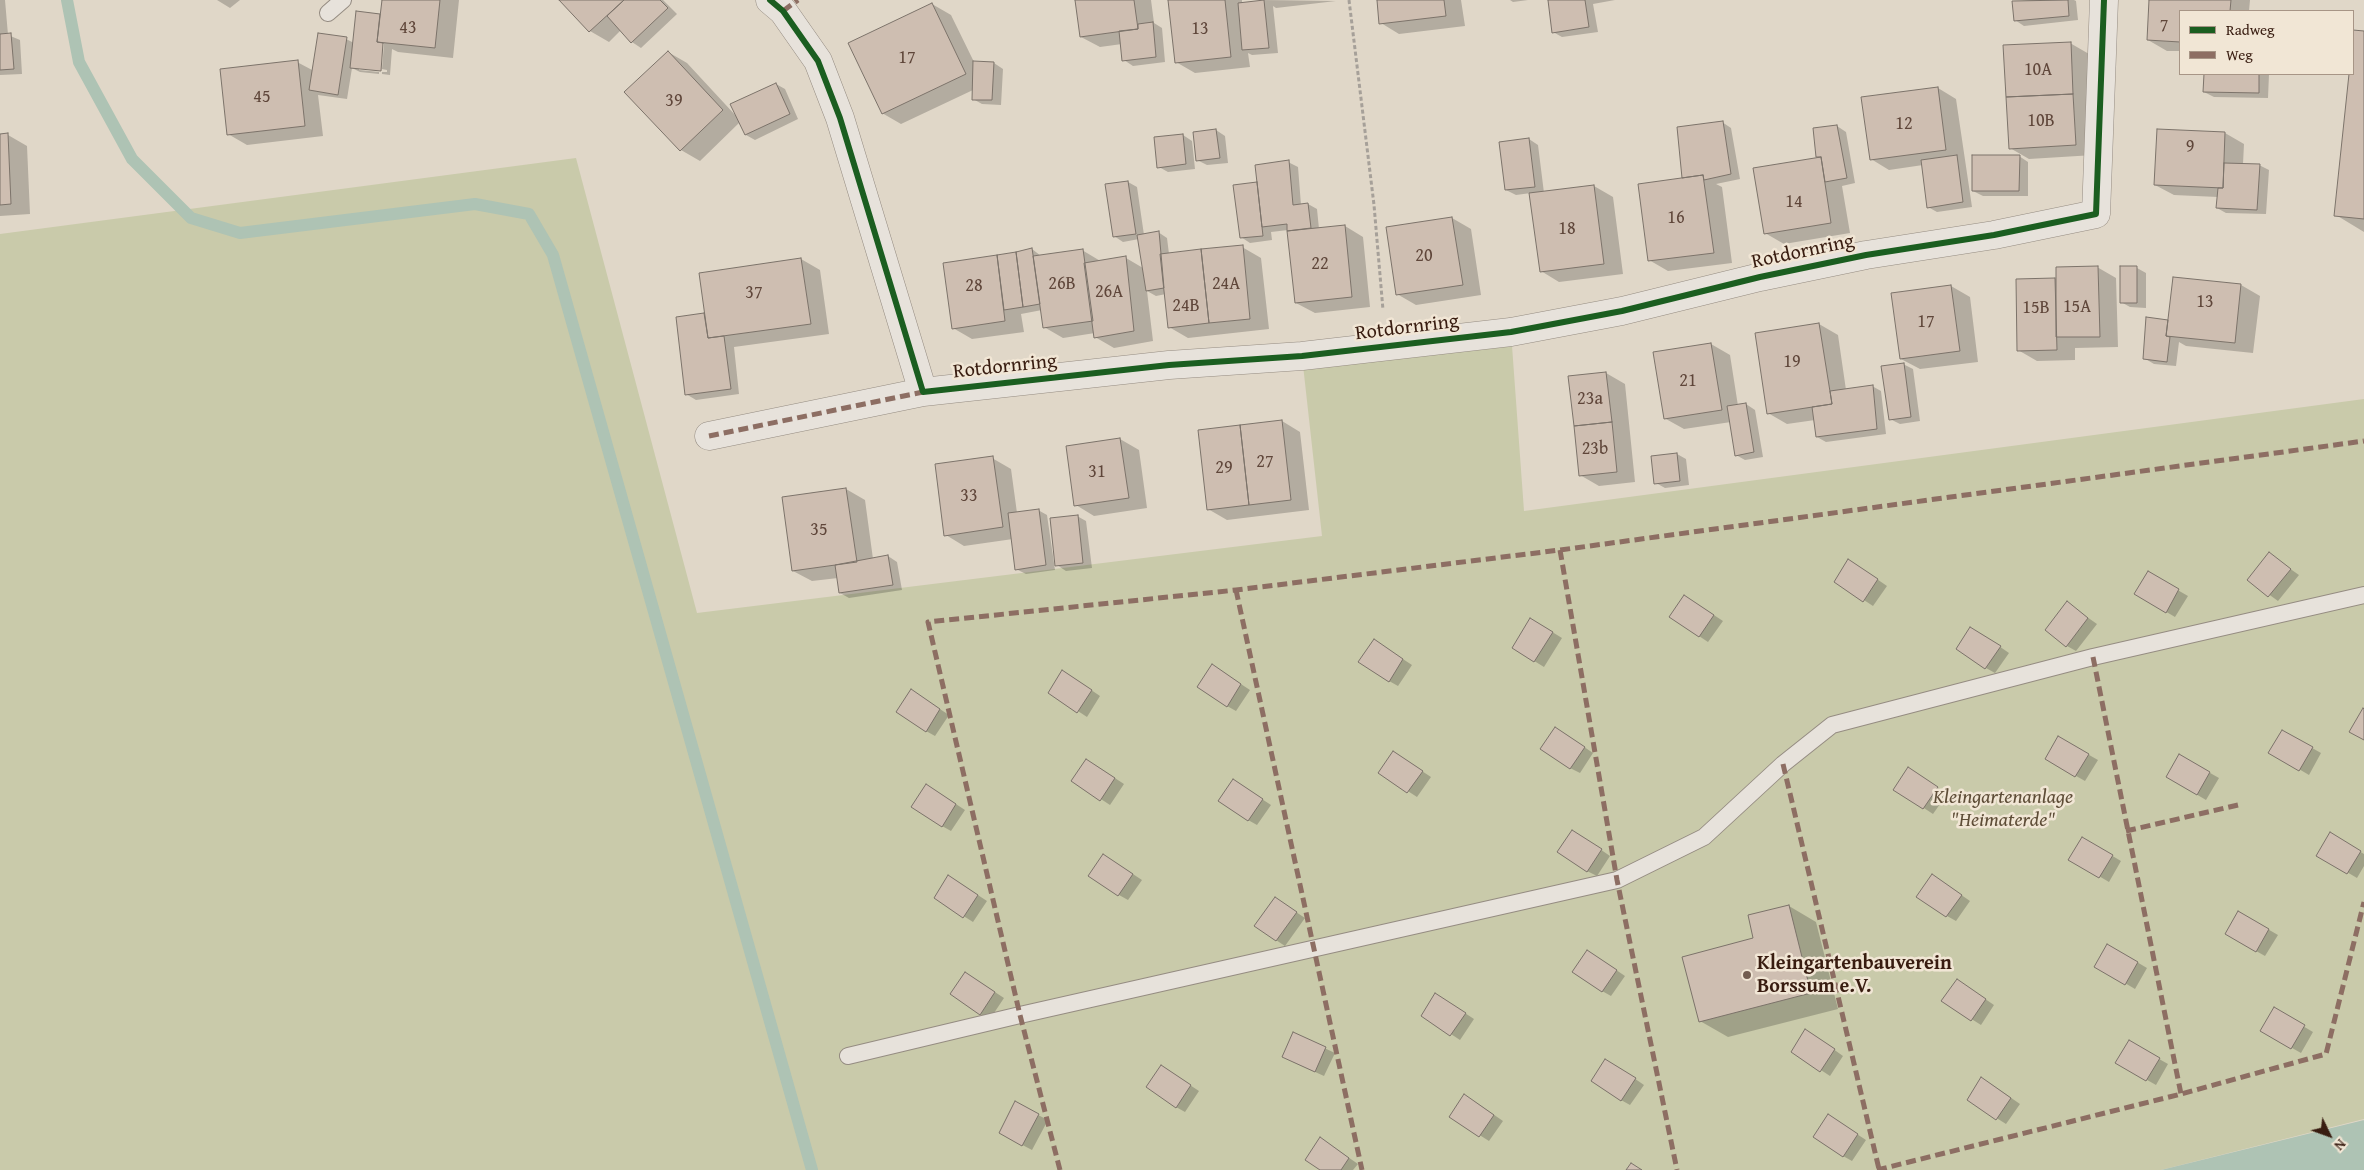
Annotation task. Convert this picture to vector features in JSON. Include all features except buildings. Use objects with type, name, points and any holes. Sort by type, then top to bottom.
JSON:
[{"type":"street","name":"Rotdornring","points":[[709,436],[923,392],[1169,366],[1386,347],[1511,332],[1622,311],[1760,277],[1847,259],[1994,235],[2096,214],[2104,0]]},
{"type":"street","points":[[784,4],[818,60],[840,118],[923,392]]},
{"type":"lane","points":[[328,14],[343,0]]},
{"type":"lane","points":[[848,1056],[1020,1015],[1617,880],[1704,837],[1783,764],[1832,725],[2093,657],[2364,595]]},
{"type":"path","points":[[1349,0],[1374,206],[1386,347]]},
{"type":"green space","name":"Kleingartenanlage \"Heimaterde\"","points":[[576,158],[697,613],[1322,536],[1302,356],[1511,332],[1524,511],[2364,399],[2364,1119],[2161,1170],[0,1170],[0,234]]},
{"type":"shaded area","points":[[2364,1120],[2364,1170],[2161,1170]]},
{"type":"waterway","points":[[67,0],[79,62],[132,159],[191,218],[240,233],[475,204],[529,214],[553,255],[812,1170]]},
{"type":"marked path","points":[[783,11],[798,0]]},
{"type":"marked path","points":[[709,436],[923,392]]},
{"type":"marked path","points":[[1060,1170],[1020,1015],[928,622],[1236,590],[1560,550],[2364,441]]},
{"type":"marked path","points":[[1560,550],[1617,880],[1677,1170]]},
{"type":"marked path","points":[[1236,590],[1362,1170]]},
{"type":"marked path","points":[[2093,657],[2181,1094]]},
{"type":"marked path","points":[[1783,764],[1879,1169]]},
{"type":"marked path","points":[[2126,831],[2238,805]]},
{"type":"marked path","points":[[1877,1170],[2181,1094],[2326,1054],[2364,902]]},
{"type":"cycle path","points":[[770,0],[783,11],[818,61],[840,118],[923,392],[1169,365],[1302,356],[1511,332],[1622,311],[1760,277],[1866,255],[1994,235],[2096,214],[2104,0]]},
{"type":"place","name":"Kleingartenbauverein Borssum e.V.","points":[[1747,975]]}]
